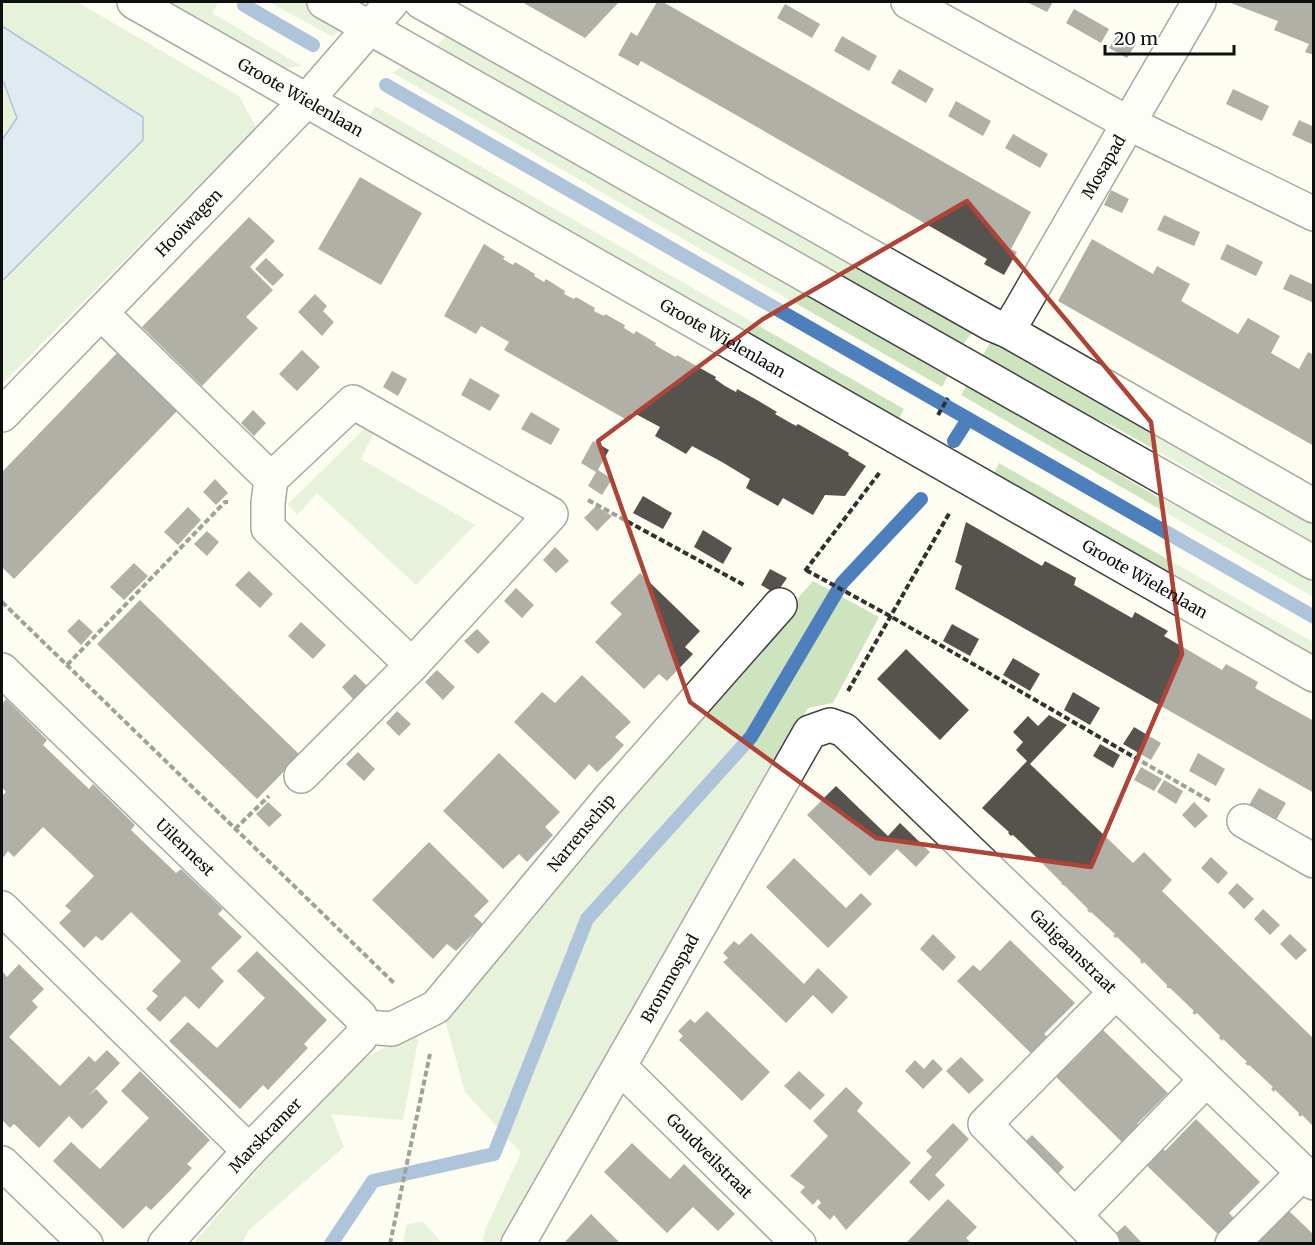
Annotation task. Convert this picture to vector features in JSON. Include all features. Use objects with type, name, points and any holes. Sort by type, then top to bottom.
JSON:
[{"type":"street","name":"Groote Wielenlaan","points":[[134,2],[1314,675]]},
{"type":"street","points":[[324,2],[372,27],[1314,563]]},
{"type":"street","name":"Hooiwagen","points":[[2,415],[307,100],[392,2]]},
{"type":"street","points":[[421,2],[991,324],[1008,331],[1314,506]]},
{"type":"street","points":[[908,2],[1128,123],[1314,214]]},
{"type":"street","name":"Mosapad","points":[[1008,331],[1199,2]]},
{"type":"street","points":[[101,313],[269,491]]},
{"type":"street","points":[[301,776],[412,665],[550,514],[353,402],[269,491],[268,528],[412,665]]},
{"type":"street","name":"Narrenschip","points":[[365,1027],[392,1029],[436,1007],[609,799],[780,605]]},
{"type":"street","name":"Uilennest","points":[[2,670],[360,1016],[365,1027]]},
{"type":"street","name":"Galigaanstraat","points":[[830,725],[844,730],[1308,1178]]},
{"type":"street","name":"Bronmospad","points":[[518,1244],[810,732],[830,725]]},
{"type":"street","points":[[1244,821],[1314,861]]},
{"type":"street","points":[[2,908],[249,1151]]},
{"type":"street","points":[[1103,1244],[985,1124],[1116,992]]},
{"type":"street","name":"Marskramer","points":[[165,1244],[249,1151],[360,1038],[365,1027]]},
{"type":"street","name":"Goudveilstraat","points":[[620,1067],[799,1244]]},
{"type":"street","points":[[1075,1215],[1206,1080]]},
{"type":"street","points":[[2,1163],[86,1244]]},
{"type":"street","points":[[1232,1244],[1308,1178]]},
{"type":"path","points":[[939,414],[950,397]]},
{"type":"path","points":[[550,514],[588,500],[780,605],[904,441]]},
{"type":"path","points":[[830,725],[969,478]]},
{"type":"path","points":[[67,666],[225,502],[269,491]]},
{"type":"path","points":[[806,570],[890,616],[1244,821]]},
{"type":"path","points":[[235,829],[266,798],[290,786],[301,776]]},
{"type":"path","points":[[390,1244],[416,1123]]},
{"type":"highlighted area","points":[[967,201],[1151,422],[1182,654],[1091,867],[876,838],[690,702],[598,441],[763,319]]},
{"type":"green space","points":[[2,2],[77,2],[239,96],[256,127],[2,384],[2,281],[143,140],[143,117],[2,26]]},
{"type":"green space","points":[[160,2],[219,2],[212,13],[302,66],[279,69]]},
{"type":"green space","points":[[269,2],[306,2],[345,24],[333,37]]},
{"type":"green space","points":[[450,32],[974,330],[962,346],[435,47]]},
{"type":"green space","points":[[410,61],[951,370],[942,387],[393,73]]},
{"type":"green space","points":[[2,81],[17,118],[2,140]]},
{"type":"green space","points":[[375,106],[904,409],[897,422],[368,119]]},
{"type":"green space","points":[[993,338],[1313,521],[1313,548],[1222,488],[1115,427],[1044,396],[981,358]]},
{"type":"green space","points":[[970,380],[1033,416],[1100,463],[1154,495],[1313,575],[1313,597],[961,395]]},
{"type":"green space","points":[[367,426],[376,429],[361,459],[475,525],[416,585],[317,493],[297,515],[288,504]]},
{"type":"green space","points":[[999,463],[1313,642],[1313,661],[992,477]]},
{"type":"green space","points":[[813,581],[879,617],[833,703],[808,708],[501,1243],[483,1243],[485,1230],[521,1153],[465,1092],[445,1020],[708,700]]},
{"type":"green space","points":[[416,1031],[418,1041],[403,1120],[331,1114],[344,1147],[249,1230],[242,1243],[193,1244],[346,1068]]},
{"type":"green space","points":[[423,1222],[442,1243],[403,1243],[407,1224]]},
{"type":"water","points":[[2,26],[143,117],[143,140],[2,281],[2,140],[17,118],[2,81]]},
{"type":"building","points":[[522,2],[619,2],[585,38]]},
{"type":"building","points":[[657,2],[663,2],[1031,212],[1011,249],[1017,252],[1004,275],[984,264],[987,259],[743,119],[641,61],[638,66],[618,55],[631,32],[637,36]]},
{"type":"building","points":[[1027,2],[1053,2],[1047,12]]},
{"type":"building","points":[[1228,2],[1314,2],[1314,55],[1305,52],[1309,44],[1274,30],[1278,21]]},
{"type":"building","points":[[785,4],[820,24],[812,38],[777,18]]},
{"type":"building","points":[[1074,9],[1109,29],[1101,43],[1066,23]]},
{"type":"building","points":[[1118,34],[1136,44],[1127,58],[1109,48]]},
{"type":"building","points":[[842,36],[877,56],[869,71],[834,51]]},
{"type":"building","points":[[899,69],[934,89],[926,103],[891,83]]},
{"type":"building","points":[[1233,89],[1269,106],[1262,121],[1226,104]]},
{"type":"building","points":[[956,101],[991,121],[983,136],[948,116]]},
{"type":"building","points":[[1299,120],[1314,127],[1314,145],[1292,135]]},
{"type":"building","points":[[1013,134],[1048,154],[1040,168],[1005,148]]},
{"type":"building","points":[[360,177],[422,213],[381,285],[318,249]]},
{"type":"building","points":[[1111,190],[1129,199],[1122,213],[1104,205]]},
{"type":"building","points":[[1164,215],[1200,232],[1194,246],[1157,230]]},
{"type":"building","points":[[249,217],[275,241],[250,267],[273,290],[246,317],[258,328],[202,386],[142,327]]},
{"type":"building","points":[[1092,239],[1153,274],[1157,266],[1190,284],[1181,301],[1238,334],[1248,318],[1280,336],[1271,353],[1299,369],[1308,352],[1314,355],[1314,446],[1058,301]]},
{"type":"building","points":[[484,244],[513,265],[515,262],[544,282],[546,279],[565,291],[564,294],[574,299],[576,297],[595,308],[594,311],[625,325],[624,328],[634,334],[636,331],[665,351],[676,357],[677,355],[716,377],[715,379],[725,386],[736,392],[737,389],[796,426],[798,424],[849,453],[848,455],[866,466],[845,496],[825,495],[813,515],[783,498],[778,506],[746,488],[750,479],[722,462],[692,446],[686,454],[655,436],[660,427],[632,412],[627,420],[504,350],[509,342],[481,326],[476,334],[444,316]]},
{"type":"building","points":[[1227,244],[1263,262],[1256,276],[1220,259]]},
{"type":"building","points":[[266,258],[284,275],[273,286],[255,269]]},
{"type":"building","points":[[1290,274],[1314,285],[1314,303],[1283,289]]},
{"type":"building","points":[[315,294],[327,306],[323,311],[334,322],[322,336],[298,312]]},
{"type":"building","points":[[302,350],[320,367],[297,391],[279,374]]},
{"type":"building","points":[[117,353],[177,411],[14,579],[2,567],[2,472]]},
{"type":"building","points":[[392,371],[407,379],[398,396],[383,387]]},
{"type":"building","points":[[470,378],[500,395],[490,411],[461,395]]},
{"type":"building","points":[[253,410],[266,423],[254,436],[241,423]]},
{"type":"building","points":[[531,412],[560,429],[551,445],[521,429]]},
{"type":"building","points":[[593,441],[609,450],[598,470],[612,479],[602,495],[588,486],[596,472],[581,463]]},
{"type":"building","points":[[215,479],[228,493],[216,505],[203,492]]},
{"type":"building","points":[[643,496],[672,513],[663,529],[633,513]]},
{"type":"building","points":[[596,506],[612,516],[597,531],[584,518]]},
{"type":"building","points":[[188,507],[201,520],[178,545],[164,532]]},
{"type":"building","points":[[966,522],[1042,566],[1045,561],[1076,578],[1074,585],[1132,618],[1135,612],[1168,631],[1164,636],[1222,670],[1226,664],[1258,682],[1255,688],[1314,721],[1314,793],[955,589],[962,566],[955,562]]},
{"type":"building","points":[[703,530],[732,548],[723,564],[694,547]]},
{"type":"building","points":[[207,531],[219,542],[207,556],[194,544]]},
{"type":"building","points":[[555,547],[569,561],[556,573],[543,560]]},
{"type":"building","points":[[134,563],[148,576],[124,600],[110,587]]},
{"type":"building","points":[[770,569],[787,578],[776,594],[761,585]]},
{"type":"building","points":[[249,571],[273,594],[260,608],[235,585]]},
{"type":"building","points":[[640,573],[700,631],[685,647],[693,654],[667,681],[659,674],[644,689],[595,642],[622,614],[610,603]]},
{"type":"building","points":[[516,588],[534,605],[522,618],[504,601]]},
{"type":"building","points":[[140,600],[300,755],[257,799],[97,644]]},
{"type":"building","points":[[79,619],[93,632],[81,645],[67,631]]},
{"type":"building","points":[[301,622],[326,645],[313,659],[288,636]]},
{"type":"building","points":[[952,624],[979,639],[970,656],[943,641]]},
{"type":"building","points":[[477,629],[490,642],[478,654],[464,641]]},
{"type":"building","points":[[906,649],[969,710],[940,740],[877,679]]},
{"type":"building","points":[[1013,658],[1040,674],[1030,691],[1003,675]]},
{"type":"building","points":[[437,670],[455,687],[443,700],[425,682]]},
{"type":"building","points":[[355,674],[367,686],[354,700],[342,687]]},
{"type":"building","points":[[582,675],[631,722],[615,737],[624,745],[611,759],[597,772],[589,764],[575,780],[514,722],[542,692],[555,703]]},
{"type":"building","points":[[1073,692],[1100,708],[1090,725],[1064,710]]},
{"type":"building","points":[[6,699],[47,740],[43,745],[89,789],[93,784],[135,825],[131,830],[176,873],[181,869],[223,909],[218,914],[242,937],[211,968],[224,981],[199,1009],[185,996],[160,1022],[146,1009],[158,996],[152,991],[181,961],[131,912],[102,941],[96,936],[84,948],[59,923],[71,911],[65,906],[94,876],[43,827],[14,857],[8,851],[2,859],[2,796],[6,792],[2,787],[2,704]]},
{"type":"building","points":[[397,711],[411,724],[399,736],[386,723]]},
{"type":"building","points":[[1049,715],[1067,725],[1030,764],[1133,863],[1144,852],[1172,880],[1162,891],[1314,1039],[1314,1127],[1302,1115],[1300,1117],[1299,1113],[1275,1090],[1274,1092],[1271,1089],[1273,1087],[1248,1066],[1245,1063],[1247,1062],[1223,1039],[1222,1041],[1220,1036],[1197,1013],[1195,1015],[1192,1012],[1194,1011],[1170,988],[1167,988],[1167,985],[1144,962],[1142,964],[1141,960],[1117,937],[1113,936],[1115,934],[1090,913],[1039,860],[1037,862],[1034,859],[1036,857],[982,808],[1027,761],[1016,750],[1023,742],[1013,732],[1028,716],[1038,726]]},
{"type":"building","points":[[1134,727],[1161,743],[1151,760],[1123,744]]},
{"type":"building","points":[[1100,744],[1120,755],[1113,768],[1093,756]]},
{"type":"building","points":[[358,752],[375,769],[364,781],[346,764]]},
{"type":"building","points":[[499,753],[560,812],[545,827],[553,835],[527,862],[519,854],[503,869],[443,811]]},
{"type":"building","points":[[1198,753],[1225,769],[1216,786],[1189,771]]},
{"type":"building","points":[[1141,767],[1162,779],[1154,791],[1134,780]]},
{"type":"building","points":[[1164,780],[1183,791],[1176,804],[1157,792]]},
{"type":"building","points":[[836,786],[888,836],[900,823],[930,852],[916,867],[897,849],[870,876],[807,815]]},
{"type":"building","points":[[1259,788],[1286,803],[1276,820],[1249,805]]},
{"type":"building","points":[[268,802],[282,815],[269,827],[256,814]]},
{"type":"building","points":[[1194,802],[1208,816],[1195,828],[1182,815]]},
{"type":"building","points":[[429,842],[489,901],[474,916],[483,924],[456,951],[447,944],[433,959],[372,900]]},
{"type":"building","points":[[1211,857],[1228,873],[1218,884],[1201,868]]},
{"type":"building","points":[[794,858],[846,908],[861,893],[872,904],[828,948],[766,887]]},
{"type":"building","points":[[1237,883],[1254,899],[1244,909],[1228,893]]},
{"type":"building","points":[[1263,909],[1280,925],[1270,935],[1254,919]]},
{"type":"building","points":[[751,933],[804,984],[818,968],[848,997],[832,1014],[813,995],[786,1023],[723,962],[728,958],[723,953],[734,941],[739,945]]},
{"type":"building","points":[[933,934],[956,957],[943,971],[920,949]]},
{"type":"building","points":[[1290,934],[1307,950],[1296,960],[1280,944]]},
{"type":"building","points":[[1010,940],[1075,1003],[1044,1034],[1052,1041],[1036,1058],[957,981],[973,965],[980,971]]},
{"type":"building","points":[[257,951],[327,1020],[304,1044],[308,1048],[268,1090],[263,1085],[240,1109],[169,1041],[188,1022],[217,1048],[265,998],[237,971]]},
{"type":"building","points":[[19,964],[44,989],[32,1001],[38,1007],[9,1037],[60,1086],[89,1056],[95,1062],[107,1050],[120,1063],[89,1095],[96,1089],[108,1102],[96,1115],[82,1129],[69,1116],[39,1148],[14,1124],[10,1128],[2,1120],[2,971],[7,977]]},
{"type":"building","points":[[707,1011],[770,1072],[742,1101],[679,1040],[683,1036],[678,1031],[690,1019],[695,1023]]},
{"type":"building","points":[[1103,1030],[1168,1093],[1137,1124],[1144,1131],[1128,1148],[1050,1071],[1066,1054],[1072,1062]]},
{"type":"building","points":[[961,1057],[984,1080],[969,1094],[946,1071]]},
{"type":"building","points":[[933,1059],[943,1069],[923,1089],[905,1071],[915,1060],[924,1069]]},
{"type":"building","points":[[140,1071],[210,1140],[187,1164],[192,1168],[172,1189],[151,1210],[146,1206],[123,1229],[53,1161],[71,1142],[100,1169],[149,1118],[121,1091]]},
{"type":"building","points":[[799,1071],[825,1095],[810,1110],[784,1086]]},
{"type":"building","points":[[846,1087],[863,1103],[857,1111],[911,1163],[846,1230],[834,1215],[830,1220],[817,1207],[821,1203],[818,1199],[813,1205],[800,1192],[805,1187],[790,1176],[828,1136],[813,1121]]},
{"type":"building","points":[[1196,1119],[1260,1182],[1229,1213],[1237,1221],[1221,1237],[1142,1161],[1158,1144],[1165,1151]]},
{"type":"building","points":[[953,1123],[969,1139],[935,1175],[945,1185],[929,1201],[909,1182],[932,1157],[926,1151]]},
{"type":"building","points":[[1032,1135],[1064,1167],[1055,1177],[1022,1145]]},
{"type":"building","points":[[632,1143],[670,1179],[684,1164],[735,1214],[718,1231],[693,1207],[667,1233],[604,1172]]},
{"type":"building","points":[[948,1199],[977,1227],[966,1238],[972,1244],[905,1244]]},
{"type":"building","points":[[1288,1210],[1314,1235],[1314,1244],[1241,1244]]},
{"type":"building","points":[[591,1214],[621,1244],[563,1244]]},
{"type":"building","points":[[1125,1225],[1143,1244],[1123,1244],[1114,1235]]},
{"type":"waterway","points":[[244,5],[313,45]]},
{"type":"waterway","points":[[386,85],[1314,617]]},
{"type":"waterway","points":[[954,441],[968,419]]},
{"type":"waterway","points":[[331,1244],[373,1181],[494,1154],[587,919],[751,737],[842,583],[921,499]]}]
